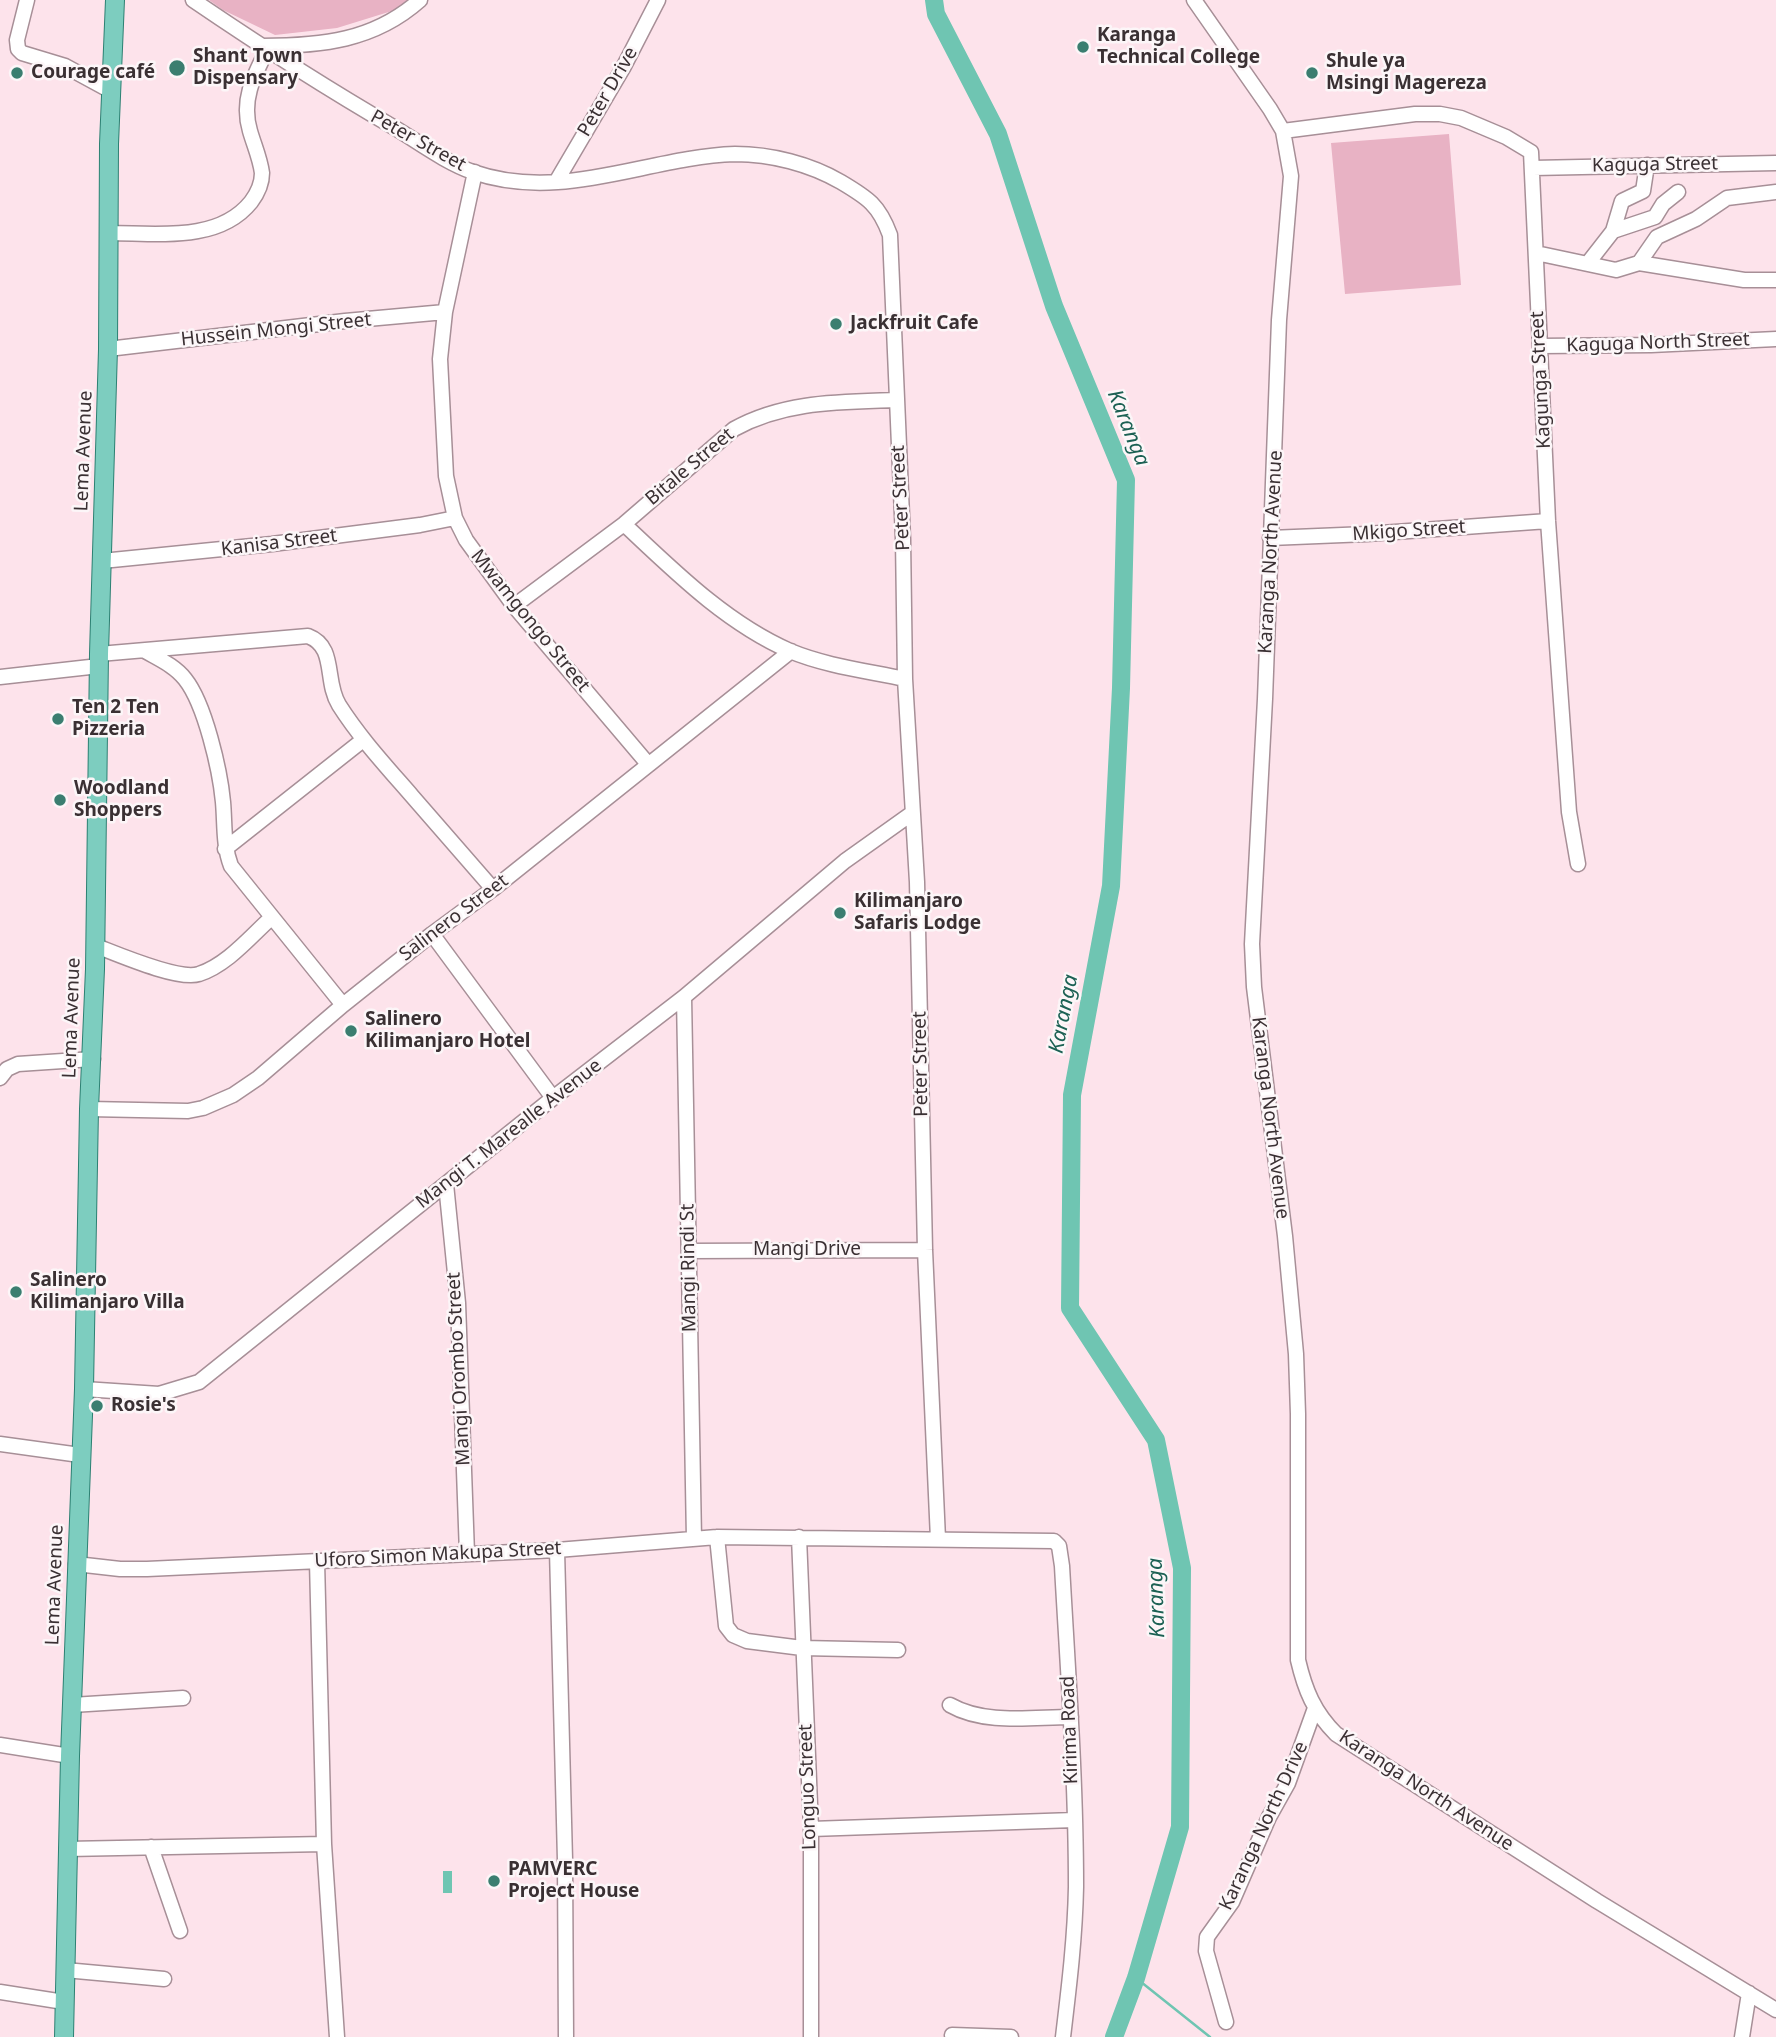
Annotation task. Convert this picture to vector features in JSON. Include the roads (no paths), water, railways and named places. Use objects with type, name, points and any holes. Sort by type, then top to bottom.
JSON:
[{"type":"main road","name":"Lema Avenue","points":[[64,2037],[69,1756],[84,1389],[89,1109],[96,946],[99,660],[115,0]]},
{"type":"street","points":[[27,0],[18,49],[22,53],[65,66],[111,91]]},
{"type":"street","name":"Peter Street","points":[[193,0],[264,48],[449,161],[475,172],[508,180],[556,183],[603,178],[689,160],[735,155],[785,160],[827,174],[865,196],[883,215],[890,235],[903,540],[905,679],[917,882],[926,1250],[938,1539]]},
{"type":"street","points":[[109,233],[204,230],[228,222],[242,212],[259,190],[262,175],[245,107],[264,48],[308,46],[377,29],[404,15],[420,0]]},
{"type":"street","name":"Peter Drive","points":[[556,183],[623,68],[658,0]]},
{"type":"street","name":"Karanga North Avenue","points":[[1194,0],[1283,131],[1291,176],[1279,320],[1265,699],[1252,944],[1255,999],[1285,1236],[1296,1353],[1298,1660],[1305,1690],[1315,1708],[1336,1734],[1597,1901],[1776,2010]]},
{"type":"street","points":[[1283,131],[1415,114],[1440,114],[1461,118],[1518,143],[1531,152],[1533,168]]},
{"type":"street","name":"Kaguga Street","points":[[1533,168],[1776,163]]},
{"type":"street","points":[[1588,263],[1613,231],[1622,201],[1643,191],[1647,164]]},
{"type":"street","name":"Kagunga Street","points":[[1533,168],[1548,521],[1569,812],[1578,864]]},
{"type":"street","name":"Mwamgongo Street","points":[[475,172],[444,312],[440,359],[446,476],[455,518],[472,550],[514,606],[648,764]]},
{"type":"street","points":[[1613,231],[1655,217],[1663,204],[1678,191]]},
{"type":"street","points":[[1639,263],[1657,237],[1696,219],[1727,198],[1776,192]]},
{"type":"street","points":[[1536,253],[1616,270],[1639,263],[1744,280],[1776,279]]},
{"type":"street","name":"Hussein Mongi Street","points":[[108,349],[444,312]]},
{"type":"street","name":"Kaguga North Street","points":[[1540,346],[1776,340]]},
{"type":"street","name":"Bitale Street","points":[[514,606],[624,524],[734,429],[755,417],[796,406],[896,400]]},
{"type":"street","name":"Kanisa Street","points":[[102,561],[420,526],[455,518]]},
{"type":"street","name":"Mkigo Street","points":[[1270,537],[1367,534],[1548,521]]},
{"type":"street","points":[[624,524],[685,581],[741,623],[791,651],[847,667],[905,679]]},
{"type":"street","points":[[0,677],[145,651],[308,636],[317,639],[323,644],[327,654],[334,695],[363,740],[493,888]]},
{"type":"street","points":[[145,651],[171,666],[186,679],[200,710],[218,762],[222,783],[225,849],[231,866],[343,1004]]},
{"type":"street","name":"Salinero Street","points":[[89,1109],[167,1112],[203,1108],[233,1095],[258,1078],[343,1004],[791,651]]},
{"type":"street","points":[[225,849],[363,740]]},
{"type":"street","name":"Mangi T. Marealle Avenue","points":[[84,1389],[141,1395],[159,1394],[198,1382],[553,1098],[684,997],[845,861],[911,814]]},
{"type":"street","points":[[96,946],[178,974],[197,975],[218,964],[271,918]]},
{"type":"street","points":[[432,934],[553,1098]]},
{"type":"street","name":"Mangi Rindi St","points":[[684,997],[694,1539]]},
{"type":"street","points":[[0,1078],[7,1069],[18,1064],[93,1059]]},
{"type":"street","name":"Mangi Orombo Street","points":[[446,1184],[458,1303],[467,1554]]},
{"type":"street","name":"Mangi Drive","points":[[689,1251],[926,1250]]},
{"type":"street","points":[[0,1444],[80,1455]]},
{"type":"street","points":[[717,1537],[726,1626],[739,1639],[802,1648],[898,1650]]},
{"type":"street","name":"Uforo Simon Makupa Street","points":[[76,1564],[147,1569],[557,1550],[717,1537],[938,1539]]},
{"type":"street","name":"Longuo Street","points":[[799,1537],[811,1829],[811,2037]]},
{"type":"street","name":"Kirima Road","points":[[938,1539],[1047,1540],[1059,1546],[1071,1717],[1076,1889],[1063,2037]]},
{"type":"street","points":[[557,1550],[565,1860],[566,2037]]},
{"type":"street","points":[[317,1561],[324,1844],[337,2037]]},
{"type":"street","points":[[72,1705],[183,1698]]},
{"type":"street","points":[[950,1705],[968,1714],[987,1717],[1071,1717]]},
{"type":"street","name":"Karanga North Drive","points":[[1226,2022],[1206,1951],[1207,1937],[1232,1902],[1269,1817],[1292,1775],[1315,1708]]},
{"type":"street","points":[[0,1745],[69,1756]]},
{"type":"street","points":[[811,1829],[1074,1820]]},
{"type":"street","points":[[67,1849],[324,1844]]},
{"type":"street","points":[[151,1847],[180,1931]]},
{"type":"street","points":[[65,1970],[164,1979]]},
{"type":"street","points":[[0,1992],[64,2002]]},
{"type":"street","points":[[1742,2037],[1749,1993]]},
{"type":"street","points":[[952,2035],[1011,2037]]},
{"type":"waterway","name":"Karanga","points":[[934,0],[936,14],[998,134],[1054,306],[1126,480],[1121,688],[1111,886],[1072,1095],[1070,1308],[1156,1440],[1182,1568],[1180,1827],[1136,1978],[1114,2037]]},
{"type":"waterway","points":[[1136,1978],[1210,2037]]},
{"type":"place","name":"Karanga Technical College","points":[[1083,47]]},
{"type":"place","name":"Shant Town Dispensary","points":[[177,68]]},
{"type":"place","name":"Courage café","points":[[17,73]]},
{"type":"place","name":"Shule ya Msingi Magereza","points":[[1312,73]]},
{"type":"place","name":"Jackfruit Cafe","points":[[836,324]]},
{"type":"place","name":"Ten 2 Ten Pizzeria","points":[[58,719]]},
{"type":"place","name":"Woodland Shoppers","points":[[60,800]]},
{"type":"place","name":"Kilimanjaro Safaris Lodge","points":[[840,913]]},
{"type":"place","name":"Salinero Kilimanjaro Hotel","points":[[351,1031]]},
{"type":"place","name":"Salinero Kilimanjaro Villa","points":[[16,1292]]},
{"type":"place","name":"Rosie's","points":[[97,1406]]},
{"type":"place","name":"PAMVERC Project House","points":[[494,1881]]}]
